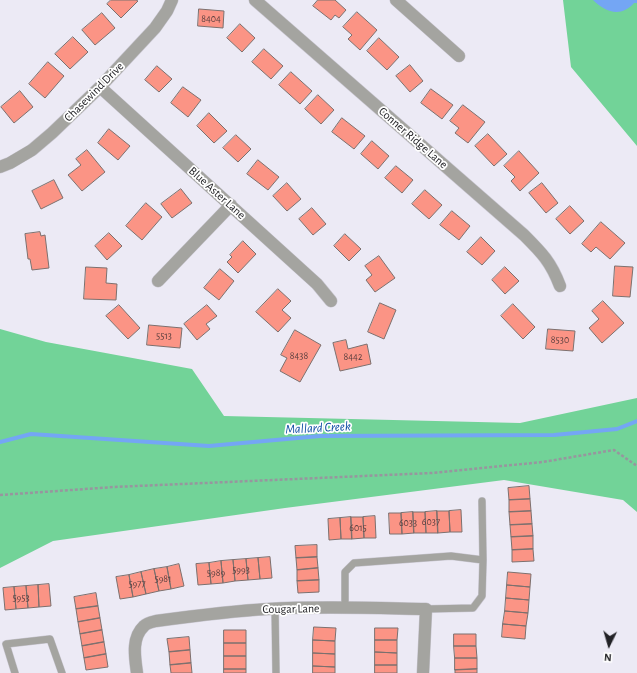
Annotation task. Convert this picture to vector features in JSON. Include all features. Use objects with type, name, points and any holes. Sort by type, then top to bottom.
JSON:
[{"type":"street","name":"Chasewind Drive","points":[[0,167],[32,150],[100,87],[155,28],[167,11],[172,0]]},
{"type":"street","name":"Conner Ridge Lane","points":[[255,0],[524,235],[545,256],[555,273],[560,286]]},
{"type":"street","points":[[396,0],[459,56]]},
{"type":"street","name":"Blue Aster Lane","points":[[100,87],[317,284],[331,302]]},
{"type":"street","points":[[158,281],[231,205]]},
{"type":"street","name":"Cougar Lane","points":[[137,673],[135,647],[138,636],[144,625],[156,621],[236,611],[275,608],[426,609]]},
{"type":"street","points":[[423,673],[426,609]]},
{"type":"lane","points":[[426,609],[473,608],[482,596],[482,501]]},
{"type":"lane","points":[[345,608],[345,572],[354,563],[451,556],[483,560]]},
{"type":"lane","points":[[275,608],[276,673]]},
{"type":"lane","points":[[15,673],[6,644],[50,638],[62,673]]},
{"type":"path","points":[[0,495],[114,486],[432,474],[543,462],[614,450],[637,466]]},
{"type":"green space","points":[[563,0],[637,0],[637,146],[571,67]]},
{"type":"green space","points":[[0,329],[46,342],[192,369],[224,416],[520,423],[637,398],[637,512],[623,500],[504,480],[285,508],[53,541],[0,568]]},
{"type":"water","points":[[593,0],[637,0],[637,3],[634,3],[624,11],[613,12],[603,8]]},
{"type":"building","points":[[111,0],[138,1],[121,18],[107,4]]},
{"type":"building","points":[[318,0],[335,0],[346,10],[339,18],[335,15],[331,20],[313,6]]},
{"type":"building","points":[[199,9],[224,11],[223,28],[198,26]]},
{"type":"building","points":[[357,12],[377,30],[360,50],[348,39],[352,35],[343,27]]},
{"type":"building","points":[[102,13],[115,28],[95,45],[82,30]]},
{"type":"building","points":[[240,24],[255,38],[242,52],[227,38]]},
{"type":"building","points":[[73,37],[88,52],[70,69],[55,54]]},
{"type":"building","points":[[379,38],[399,57],[387,70],[367,51]]},
{"type":"building","points":[[264,49],[283,66],[271,79],[252,62]]},
{"type":"building","points":[[48,62],[64,76],[45,98],[29,84]]},
{"type":"building","points":[[410,65],[423,81],[410,92],[396,76]]},
{"type":"building","points":[[157,66],[172,79],[159,92],[145,80]]},
{"type":"building","points":[[291,72],[312,91],[300,104],[279,85]]},
{"type":"building","points":[[183,87],[201,100],[188,117],[171,103]]},
{"type":"building","points":[[431,89],[453,105],[442,119],[421,103]]},
{"type":"building","points":[[20,91],[33,107],[14,123],[1,107]]},
{"type":"building","points":[[318,95],[334,110],[321,124],[305,109]]},
{"type":"building","points":[[463,105],[485,122],[468,143],[455,133],[459,128],[450,121]]},
{"type":"building","points":[[209,113],[227,131],[214,143],[197,126]]},
{"type":"building","points":[[342,118],[365,136],[354,149],[332,132]]},
{"type":"building","points":[[109,129],[130,146],[118,160],[98,143]]},
{"type":"building","points":[[488,134],[507,154],[494,166],[475,146]]},
{"type":"building","points":[[236,135],[251,149],[238,162],[223,148]]},
{"type":"building","points":[[372,141],[389,156],[378,169],[361,154]]},
{"type":"building","points":[[87,150],[105,172],[82,191],[68,175],[81,165],[76,159]]},
{"type":"building","points":[[519,151],[539,173],[520,191],[511,181],[515,177],[504,166]]},
{"type":"building","points":[[258,160],[279,177],[268,190],[247,174]]},
{"type":"building","points":[[396,166],[413,180],[402,193],[385,178]]},
{"type":"building","points":[[54,180],[63,198],[41,209],[32,191]]},
{"type":"building","points":[[287,183],[301,199],[287,211],[273,196]]},
{"type":"building","points":[[542,183],[558,203],[546,213],[529,193]]},
{"type":"building","points":[[181,189],[192,203],[172,218],[161,204]]},
{"type":"building","points":[[425,190],[442,205],[429,219],[412,204]]},
{"type":"building","points":[[146,203],[162,217],[142,240],[126,226]]},
{"type":"building","points":[[570,206],[584,221],[570,234],[556,219]]},
{"type":"building","points":[[312,208],[326,224],[313,235],[299,219]]},
{"type":"building","points":[[452,211],[470,226],[459,240],[440,225]]},
{"type":"building","points":[[601,222],[625,243],[610,259],[596,247],[591,252],[582,244]]},
{"type":"building","points":[[40,232],[41,236],[45,235],[49,268],[32,270],[30,259],[28,259],[25,234]]},
{"type":"building","points":[[109,233],[122,246],[107,260],[95,246]]},
{"type":"building","points":[[345,234],[361,249],[349,261],[334,246]]},
{"type":"building","points":[[481,237],[495,251],[482,265],[467,252]]},
{"type":"building","points":[[243,241],[256,254],[238,273],[227,262],[232,257],[230,255]]},
{"type":"building","points":[[379,256],[395,278],[375,292],[366,280],[372,275],[365,266]]},
{"type":"building","points":[[615,266],[633,267],[630,297],[613,296]]},
{"type":"building","points":[[86,267],[107,268],[106,283],[117,284],[116,300],[84,299]]},
{"type":"building","points":[[505,267],[519,281],[505,294],[492,280]]},
{"type":"building","points":[[220,269],[234,281],[219,300],[204,288]]},
{"type":"building","points":[[278,289],[291,301],[282,310],[291,318],[278,332],[256,312]]},
{"type":"building","points":[[603,301],[624,323],[602,343],[589,328],[599,319],[592,311]]},
{"type":"building","points":[[380,303],[396,310],[384,339],[368,332]]},
{"type":"building","points":[[513,304],[535,327],[523,339],[501,316]]},
{"type":"building","points":[[119,305],[140,328],[128,339],[106,316]]},
{"type":"building","points":[[207,305],[217,316],[206,324],[210,329],[197,340],[184,324]]},
{"type":"building","points":[[149,325],[182,328],[180,348],[147,345]]},
{"type":"building","points":[[548,329],[575,331],[573,351],[546,349]]},
{"type":"building","points":[[295,330],[321,345],[300,382],[280,371],[287,358],[281,355]]},
{"type":"building","points":[[346,340],[348,349],[367,344],[371,364],[340,371],[333,343]]},
{"type":"building","points":[[529,486],[530,499],[509,500],[508,488]]},
{"type":"building","points":[[530,499],[531,511],[509,512],[509,500]]},
{"type":"building","points":[[461,510],[462,532],[450,532],[449,511]]},
{"type":"building","points":[[437,511],[438,533],[426,533],[425,512]]},
{"type":"building","points":[[437,511],[449,511],[450,532],[438,533]]},
{"type":"building","points":[[531,511],[532,524],[510,525],[509,512]]},
{"type":"building","points":[[413,512],[414,533],[402,534],[401,513]]},
{"type":"building","points":[[413,512],[425,512],[426,533],[414,533]]},
{"type":"building","points":[[389,513],[401,513],[402,534],[390,534]]},
{"type":"building","points":[[375,516],[376,538],[364,538],[363,517]]},
{"type":"building","points":[[351,517],[363,517],[364,538],[352,539]]},
{"type":"building","points":[[351,517],[352,539],[341,539],[340,518]]},
{"type":"building","points":[[340,518],[341,539],[329,540],[328,519]]},
{"type":"building","points":[[532,524],[533,536],[511,537],[510,525]]},
{"type":"building","points":[[533,536],[533,549],[512,550],[511,537]]},
{"type":"building","points":[[317,545],[317,557],[296,558],[295,546]]},
{"type":"building","points":[[533,549],[534,561],[512,562],[512,550]]},
{"type":"building","points":[[270,557],[272,578],[260,579],[258,558]]},
{"type":"building","points":[[317,557],[318,568],[297,570],[296,558]]},
{"type":"building","points":[[258,558],[260,579],[248,580],[246,559]]},
{"type":"building","points":[[246,559],[248,580],[235,581],[233,560]]},
{"type":"building","points":[[233,560],[235,581],[223,583],[221,561]]},
{"type":"building","points":[[221,561],[223,583],[211,584],[209,563]]},
{"type":"building","points":[[209,563],[211,584],[198,585],[196,564]]},
{"type":"building","points":[[179,564],[184,586],[171,589],[167,567]]},
{"type":"building","points":[[167,567],[171,589],[159,591],[154,569]]},
{"type":"building","points":[[318,568],[319,580],[297,581],[297,570]]},
{"type":"building","points":[[154,569],[159,591],[146,594],[141,572]]},
{"type":"building","points":[[141,572],[146,594],[133,597],[129,575]]},
{"type":"building","points":[[508,572],[531,574],[530,587],[507,585]]},
{"type":"building","points":[[129,575],[133,597],[120,599],[116,577]]},
{"type":"building","points":[[319,580],[319,592],[298,593],[297,581]]},
{"type":"building","points":[[49,584],[51,606],[39,607],[38,585]]},
{"type":"building","points":[[38,585],[39,607],[28,608],[26,586]]},
{"type":"building","points":[[507,585],[530,587],[529,600],[506,598]]},
{"type":"building","points":[[26,586],[28,608],[16,609],[14,587]]},
{"type":"building","points":[[14,587],[16,609],[5,610],[3,588]]},
{"type":"building","points":[[96,593],[98,606],[76,609],[74,597]]},
{"type":"building","points":[[506,598],[529,600],[528,613],[505,611]]},
{"type":"building","points":[[98,606],[100,618],[78,622],[76,609]]},
{"type":"building","points":[[505,611],[528,613],[526,626],[503,624]]},
{"type":"building","points":[[100,618],[102,630],[80,634],[78,622]]},
{"type":"building","points":[[503,624],[526,626],[525,639],[502,637]]},
{"type":"building","points":[[314,627],[336,628],[335,641],[313,640]]},
{"type":"building","points":[[375,628],[398,628],[397,640],[375,640]]},
{"type":"building","points":[[102,630],[104,642],[82,646],[80,634]]},
{"type":"building","points":[[224,630],[246,630],[246,643],[224,643]]},
{"type":"building","points":[[454,634],[476,634],[476,646],[454,646]]},
{"type":"building","points":[[189,637],[190,650],[169,652],[167,639]]},
{"type":"building","points":[[313,640],[335,641],[335,654],[313,653]]},
{"type":"building","points":[[375,640],[397,640],[397,653],[375,652]]},
{"type":"building","points":[[104,642],[106,654],[84,658],[82,646]]},
{"type":"building","points":[[224,643],[246,643],[246,656],[224,656]]},
{"type":"building","points":[[454,646],[476,646],[477,658],[455,658]]},
{"type":"building","points":[[190,650],[191,663],[170,665],[169,652]]},
{"type":"building","points":[[375,652],[397,653],[397,665],[375,665]]},
{"type":"building","points":[[313,653],[335,654],[335,667],[313,666]]},
{"type":"building","points":[[106,654],[108,667],[86,670],[84,658]]},
{"type":"building","points":[[224,656],[246,656],[246,669],[224,669]]},
{"type":"building","points":[[455,658],[477,658],[477,669],[455,670]]},
{"type":"building","points":[[191,663],[192,673],[171,673],[170,665]]},
{"type":"building","points":[[375,665],[397,665],[397,673],[375,673]]},
{"type":"building","points":[[313,666],[335,667],[335,673],[313,673]]},
{"type":"building","points":[[224,669],[246,669],[246,673],[224,673]]},
{"type":"building","points":[[477,669],[477,673],[455,673],[455,670]]},
{"type":"waterway","name":"Mallard Creek","points":[[0,442],[31,434],[209,446],[320,436],[554,435],[617,429],[637,421]]}]
